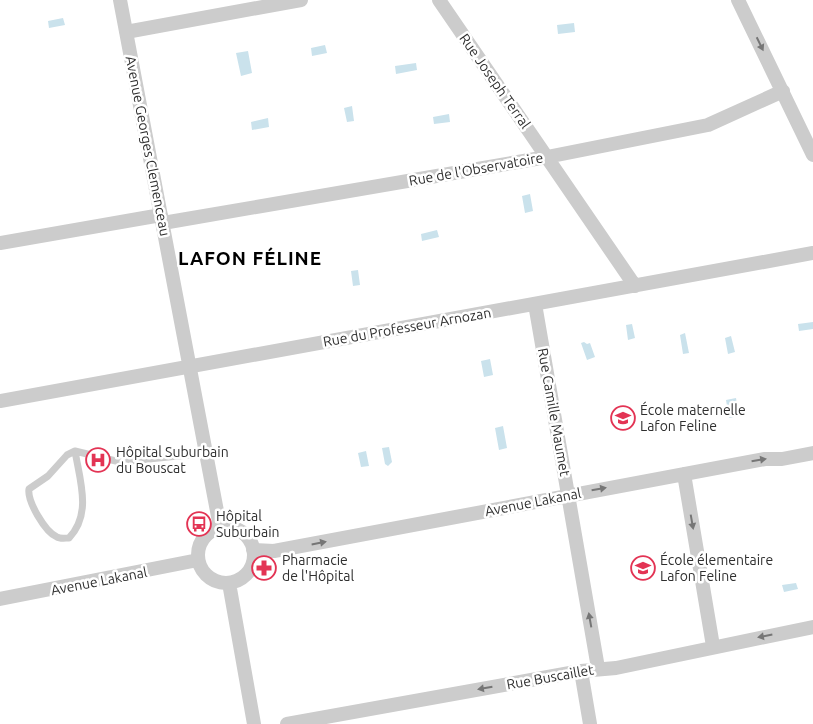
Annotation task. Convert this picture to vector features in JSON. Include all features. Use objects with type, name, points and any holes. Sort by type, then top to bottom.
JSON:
[{"type":"street","name":"Avenue Georges Clemenceau","points":[[120,0],[220,527]]},
{"type":"street","points":[[126,32],[302,0]]},
{"type":"street","name":"Rue Joseph Terral","points":[[439,0],[635,286]]},
{"type":"street","points":[[738,0],[813,155]]},
{"type":"street","name":"Rue de l'Observatoire","points":[[0,243],[162,219],[547,156],[708,125],[783,91]]},
{"type":"street","name":"Rue du Professeur Arnozan","points":[[0,401],[813,254]]},
{"type":"street","name":"Rue Camille Maumet","points":[[535,304],[598,668]]},
{"type":"street","name":"Avenue Lakanal","points":[[254,550],[274,551],[568,495],[813,453]]},
{"type":"street","points":[[684,474],[713,646]]},
{"type":"street","points":[[220,527],[238,530],[245,535],[254,550],[252,565],[248,572],[243,577],[229,583],[218,582],[209,578],[202,570],[197,553],[202,539],[207,533],[220,527]]},
{"type":"street","name":"Avenue Lakanal","points":[[0,599],[198,560]]},
{"type":"street","points":[[229,583],[254,724]]},
{"type":"street","name":"Rue Buscaillet","points":[[287,724],[598,668],[616,668],[713,646],[813,627]]},
{"type":"street","points":[[581,671],[590,724]]},
{"type":"lane","points":[[75,451],[84,507],[81,521],[69,538],[58,538],[50,533],[30,504],[28,496],[29,489],[48,476],[67,455],[75,451],[120,462],[206,453]]},
{"type":"water","points":[[63,18],[65,25],[49,28],[48,21]]},
{"type":"water","points":[[574,23],[575,32],[558,34],[557,25]]},
{"type":"water","points":[[325,45],[327,53],[312,56],[311,48]]},
{"type":"water","points":[[248,51],[252,73],[241,76],[236,53]]},
{"type":"water","points":[[416,63],[417,70],[396,74],[395,66]]},
{"type":"water","points":[[352,106],[354,121],[347,122],[344,108]]},
{"type":"water","points":[[449,114],[450,122],[434,124],[433,117]]},
{"type":"water","points":[[268,118],[269,127],[252,130],[251,122]]},
{"type":"water","points":[[530,194],[533,211],[525,213],[522,196]]},
{"type":"water","points":[[437,230],[439,237],[422,241],[421,234]]},
{"type":"water","points":[[358,270],[360,285],[353,286],[351,271]]},
{"type":"water","points":[[813,322],[813,329],[799,331],[798,324]]},
{"type":"water","points":[[632,324],[635,338],[628,340],[626,325]]},
{"type":"water","points":[[685,333],[689,353],[683,354],[680,335]]},
{"type":"water","points":[[731,336],[735,352],[728,354],[725,338]]},
{"type":"water","points":[[581,343],[590,343],[595,357],[587,360]]},
{"type":"water","points":[[490,359],[493,375],[484,377],[481,361]]},
{"type":"water","points":[[736,398],[739,416],[729,418],[726,400]]},
{"type":"water","points":[[503,426],[507,448],[499,450],[495,428]]},
{"type":"water","points":[[389,447],[392,462],[388,466],[385,464],[382,448]]},
{"type":"water","points":[[366,451],[369,466],[361,467],[358,453]]},
{"type":"water","points":[[796,583],[798,589],[784,592],[782,585]]},
{"type":"place","name":"École maternelle Lafon Feline","points":[[623,418]]},
{"type":"place","name":"Hôpital Suburbain du Bouscat","points":[[98,460]]},
{"type":"place","name":"Hôpital Suburbain","points":[[199,524]]},
{"type":"place","name":"Pharmacie de l'Hôpital","points":[[264,568]]},
{"type":"place","name":"École élementaire Lafon Feline","points":[[643,568]]},
{"type":"district","name":"LAFON FÉLINE","points":[[250,258]]}]
